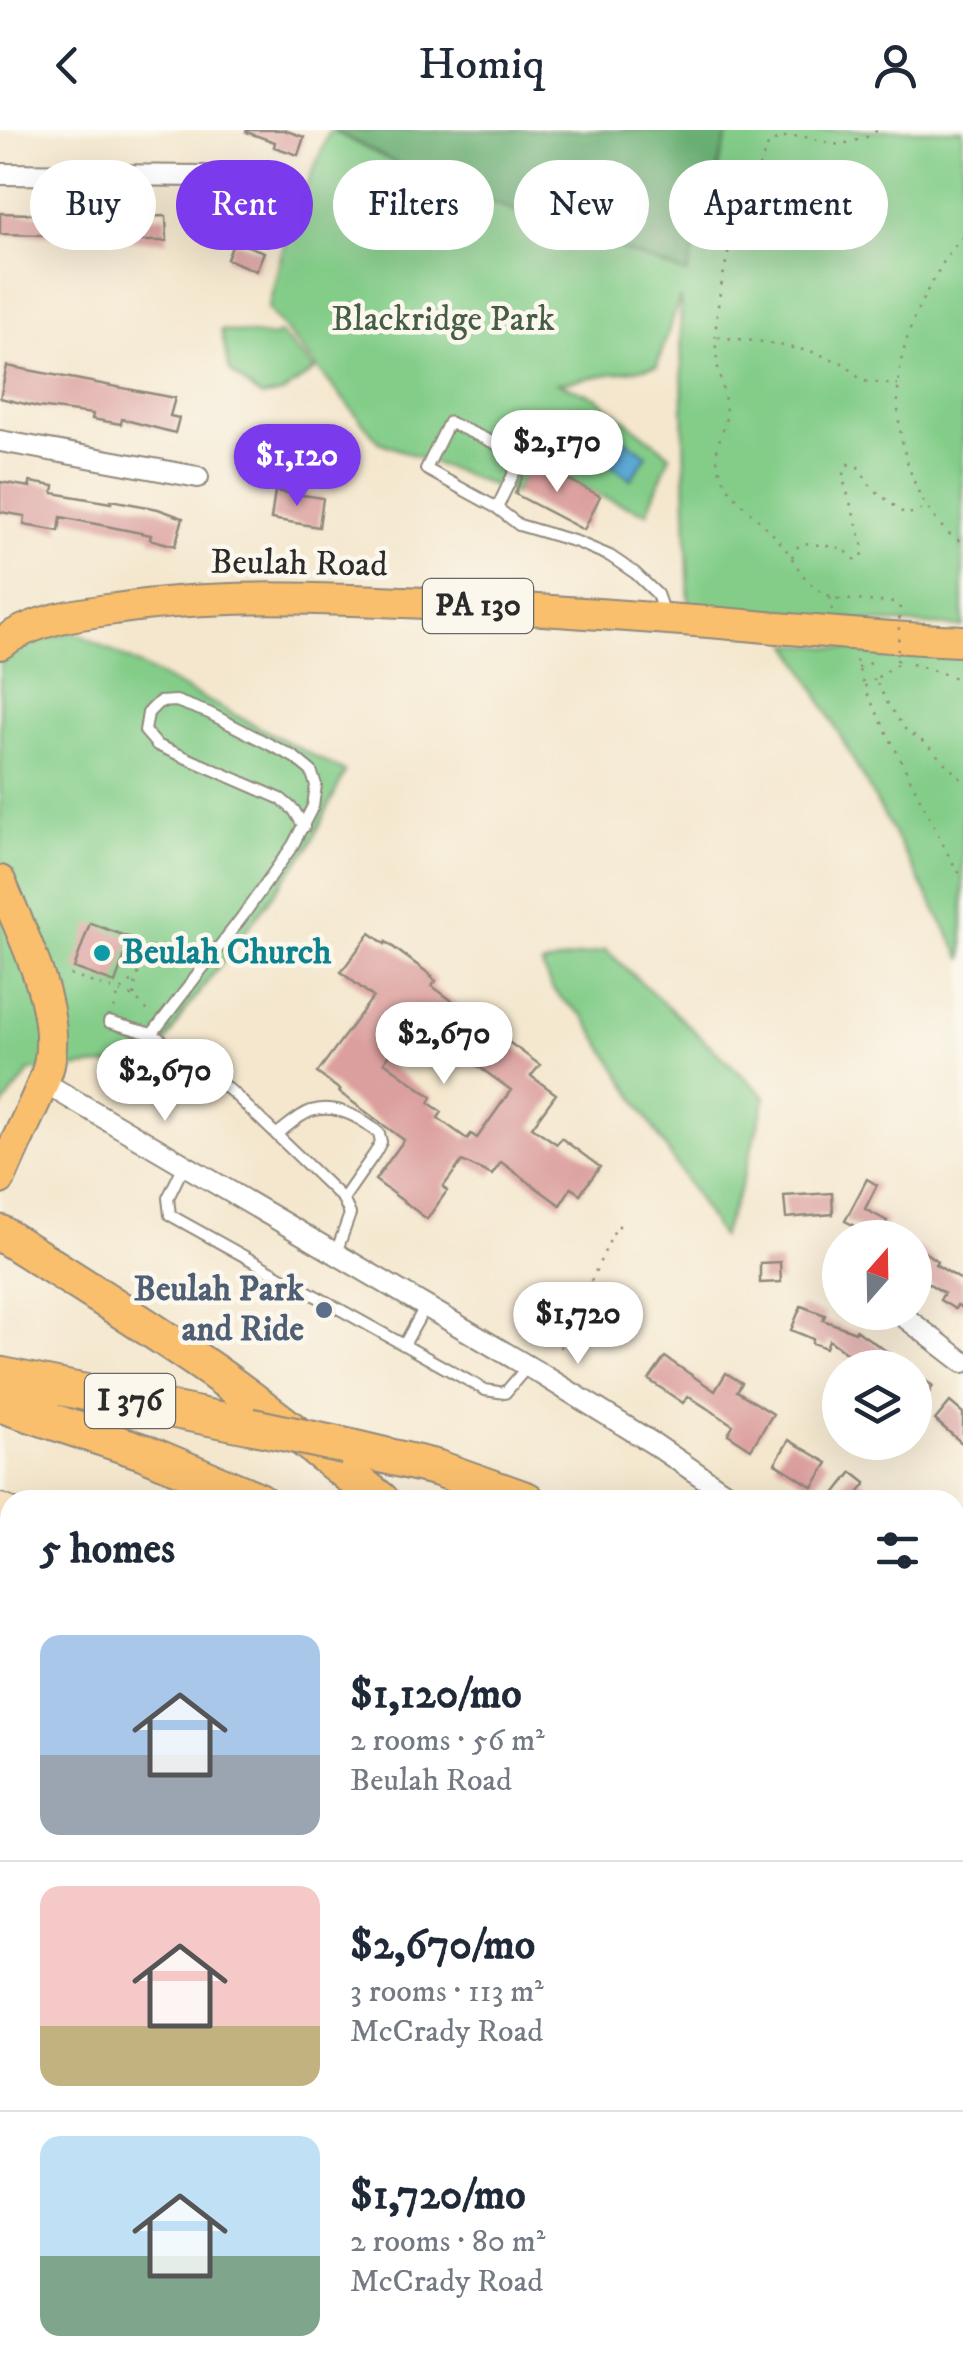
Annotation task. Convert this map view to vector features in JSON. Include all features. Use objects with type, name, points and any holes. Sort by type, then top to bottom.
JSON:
[{"type":"highway","points":[[0,1233],[213,1371],[368,1490]]},
{"type":"highway","points":[[0,1269],[18,1264],[57,1268]]},
{"type":"highway","name":"I 376","points":[[3,1390],[251,1426],[438,1468],[499,1490]]},
{"type":"highway","name":"I 376","points":[[3,1390],[234,1490]]},
{"type":"main road","name":"Beulah Road","points":[[0,644],[26,629],[80,614],[224,598],[478,606],[963,641]]},
{"type":"main road","points":[[0,881],[31,955],[48,1013],[51,1043],[44,1082],[12,1132],[0,1179]]},
{"type":"street","points":[[0,174],[176,176]]},
{"type":"street","points":[[0,441],[198,478]]},
{"type":"street","points":[[44,1082],[528,1366],[721,1490]]},
{"type":"street","points":[[921,1330],[963,1362]]},
{"type":"lane","points":[[497,508],[522,456],[448,422],[426,469],[497,508],[519,526],[577,542],[636,572],[656,594],[666,619]]},
{"type":"lane","points":[[152,1034],[304,828],[314,806],[316,785],[311,771],[294,757],[209,713],[176,701],[159,702],[148,712],[146,731],[157,745],[281,799],[294,810],[304,828]]},
{"type":"lane","points":[[109,1022],[152,1034],[232,1092],[343,1199],[350,1214],[336,1253]]},
{"type":"lane","points":[[277,1134],[314,1110],[346,1113],[379,1133],[381,1142],[343,1199]]},
{"type":"lane","points":[[184,1164],[168,1198],[170,1215],[486,1390],[505,1393],[528,1366]]},
{"type":"lane","points":[[404,1345],[426,1306]]},
{"type":"path","points":[[864,687],[897,662],[900,608],[896,603],[838,599],[818,591],[798,571],[783,544],[732,494],[719,470],[716,445],[727,416],[716,337],[717,309],[745,186],[769,143],[800,136],[839,145],[878,130]]},
{"type":"path","points":[[963,237],[951,248],[920,302],[898,366],[898,420],[907,465],[926,508],[955,540],[963,542]]},
{"type":"path","points":[[716,337],[813,352],[845,364],[862,381],[898,385]]},
{"type":"path","points":[[791,559],[796,548],[804,543],[842,548],[856,560],[862,558],[864,549],[844,482],[844,472],[850,464],[858,466],[872,488],[906,515],[926,508]]},
{"type":"path","points":[[830,596],[832,618]]},
{"type":"path","points":[[856,658],[864,687],[963,878]]},
{"type":"path","points":[[858,668],[879,660]]},
{"type":"path","points":[[897,662],[963,680]]},
{"type":"path","points":[[875,679],[905,729],[963,781]]},
{"type":"path","points":[[134,997],[136,980],[151,946]]},
{"type":"path","points":[[70,976],[134,997],[160,1023]]},
{"type":"path","points":[[109,1022],[119,992],[136,980]]},
{"type":"path","points":[[560,1348],[616,1225],[626,1230]]},
{"type":"green space","name":"Blackridge Park","points":[[330,130],[389,160],[333,160],[333,250],[494,250],[494,203],[514,210],[514,250],[622,250],[679,271],[679,250],[888,250],[888,160],[677,160],[677,130],[963,130],[963,627],[689,611],[680,297],[657,366],[558,383],[596,397],[670,455],[647,513],[600,496],[531,460],[515,494],[379,442],[268,309],[283,250],[313,250],[313,171]]},
{"type":"green space","points":[[334,130],[729,130],[720,160],[669,160],[669,250],[694,250],[687,274],[622,250],[649,250],[649,160],[514,160],[514,211],[494,203],[494,160],[390,160]]},
{"type":"green space","points":[[221,330],[274,337],[279,333],[315,370],[282,393],[261,397],[230,371]]},
{"type":"green space","points":[[73,631],[345,772],[309,847],[182,1015],[155,1061],[30,1071],[0,1110],[0,664],[27,645]]},
{"type":"green space","points":[[790,644],[963,654],[963,960]]},
{"type":"green space","points":[[606,950],[766,1097],[740,1189],[721,1237],[584,1016],[557,995],[542,965]]},
{"type":"water","points":[[599,421],[647,455],[631,479],[582,445]]},
{"type":"building","points":[[247,130],[284,130],[304,137],[298,155],[274,147],[275,142]]},
{"type":"building","points":[[0,213],[30,214],[30,235],[0,234]]},
{"type":"building","points":[[156,216],[166,216],[167,241],[156,241]]},
{"type":"building","points":[[230,250],[264,252],[256,271],[227,259]]},
{"type":"building","points":[[7,366],[175,398],[170,416],[179,418],[175,433],[122,419],[121,424],[92,419],[93,414],[0,398]]},
{"type":"building","points":[[530,459],[600,496],[584,530],[515,494]]},
{"type":"building","points":[[0,482],[54,486],[53,493],[158,509],[183,518],[175,546],[150,539],[151,535],[61,517],[59,531],[24,525],[25,516],[0,512]]},
{"type":"building","points":[[275,491],[323,498],[319,527],[271,519]]},
{"type":"building","name":"Beulah Church","points":[[90,923],[131,938],[115,983],[74,968]]},
{"type":"building","name":"Beulah Church","points":[[370,933],[432,976],[436,981],[432,986],[540,1065],[531,1076],[556,1094],[532,1127],[557,1144],[561,1138],[600,1167],[580,1194],[571,1188],[560,1205],[501,1162],[492,1175],[462,1161],[427,1219],[375,1180],[404,1140],[317,1073],[373,997],[341,972]],"holes":[[[414,1020],[511,1090],[477,1138],[471,1134],[467,1139],[438,1118],[442,1112],[429,1103],[432,1097],[384,1062]]]},
{"type":"building","points":[[867,1179],[877,1185],[865,1209],[885,1220],[846,1220]]},
{"type":"building","points":[[832,1193],[833,1214],[786,1218],[784,1196]]},
{"type":"building","points":[[932,1257],[937,1261],[935,1264],[963,1281],[963,1309],[940,1300],[944,1293],[932,1286]]},
{"type":"building","points":[[780,1262],[781,1282],[760,1283],[760,1263]]},
{"type":"building","points":[[801,1306],[822,1314],[822,1330],[856,1330],[885,1350],[843,1350],[829,1340],[826,1348],[791,1330]]},
{"type":"building","points":[[665,1357],[715,1391],[726,1373],[742,1383],[737,1391],[773,1414],[751,1449],[728,1434],[733,1425],[688,1396],[683,1403],[649,1380]]},
{"type":"building","points":[[950,1402],[963,1413],[963,1444],[935,1420]]},
{"type":"building","points":[[789,1440],[828,1463],[813,1487],[775,1463]]},
{"type":"building","points":[[852,1472],[866,1483],[861,1490],[838,1490]]},
{"type":"place","name":"Beulah Church","points":[[102,953]]},
{"type":"place","name":"Beulah Park and Ride","points":[[324,1310]]}]
